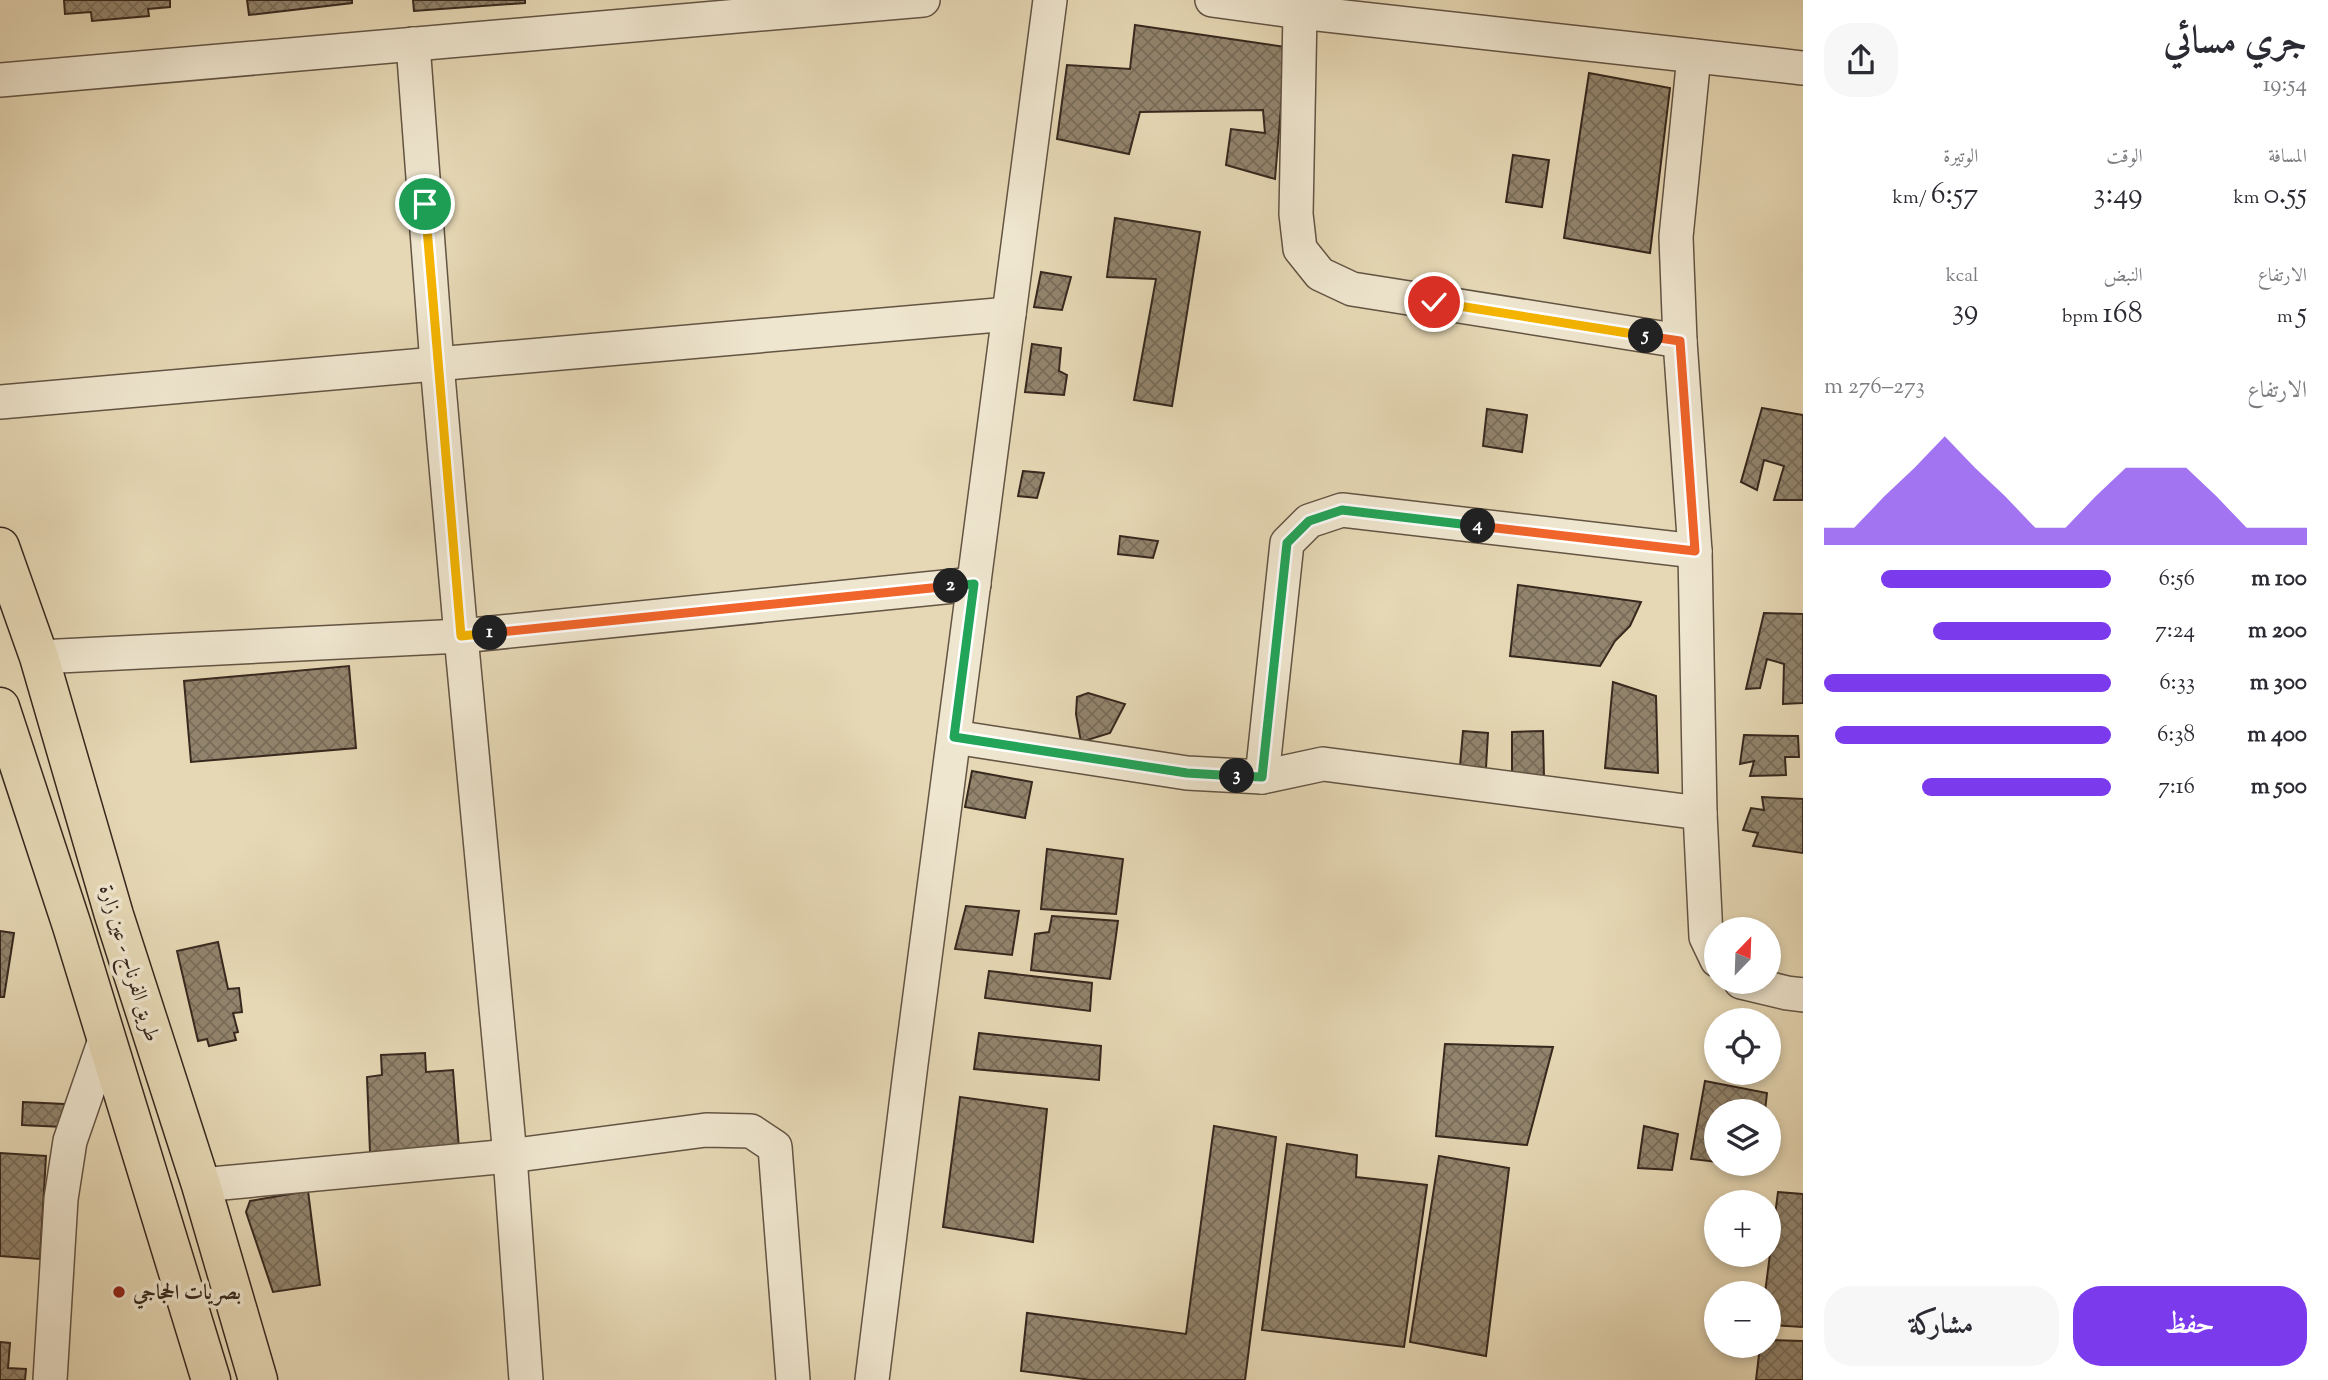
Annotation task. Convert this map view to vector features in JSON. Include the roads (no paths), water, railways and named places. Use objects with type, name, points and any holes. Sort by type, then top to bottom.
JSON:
[{"type":"main road","name":"طريق الفرناج - عين زارة","points":[[0,547],[39,657],[114,915],[201,1185],[258,1380]]},
{"type":"main road","points":[[1,716],[49,854],[211,1380]]},
{"type":"street","points":[[0,80],[413,44],[663,11],[923,0]]},
{"type":"street","points":[[872,1380],[1049,0]]},
{"type":"street","points":[[1212,0],[1803,68]]},
{"type":"street","points":[[1300,12],[1296,214],[1300,249],[1320,274],[1352,289],[1680,341]]},
{"type":"street","points":[[413,44],[437,364],[510,1156],[526,1380]]},
{"type":"street","points":[[1694,56],[1676,237],[1680,341],[1695,551],[1700,813],[1705,917]]},
{"type":"street","points":[[0,402],[1009,314]]},
{"type":"street","points":[[1262,777],[1287,543],[1309,521],[1342,510],[1695,551]]},
{"type":"street","points":[[39,657],[461,636],[974,584]]},
{"type":"street","points":[[954,737],[1187,773],[1262,777],[1323,764],[1700,813]]},
{"type":"street","points":[[1782,992],[1803,995]]},
{"type":"street","points":[[50,1380],[61,1199],[70,1141],[106,1037]]},
{"type":"street","points":[[201,1185],[510,1156],[706,1130],[751,1131],[775,1147],[793,1380]]},
{"type":"place","name":"بصريات الحجاجي","points":[[119,1292]]}]
